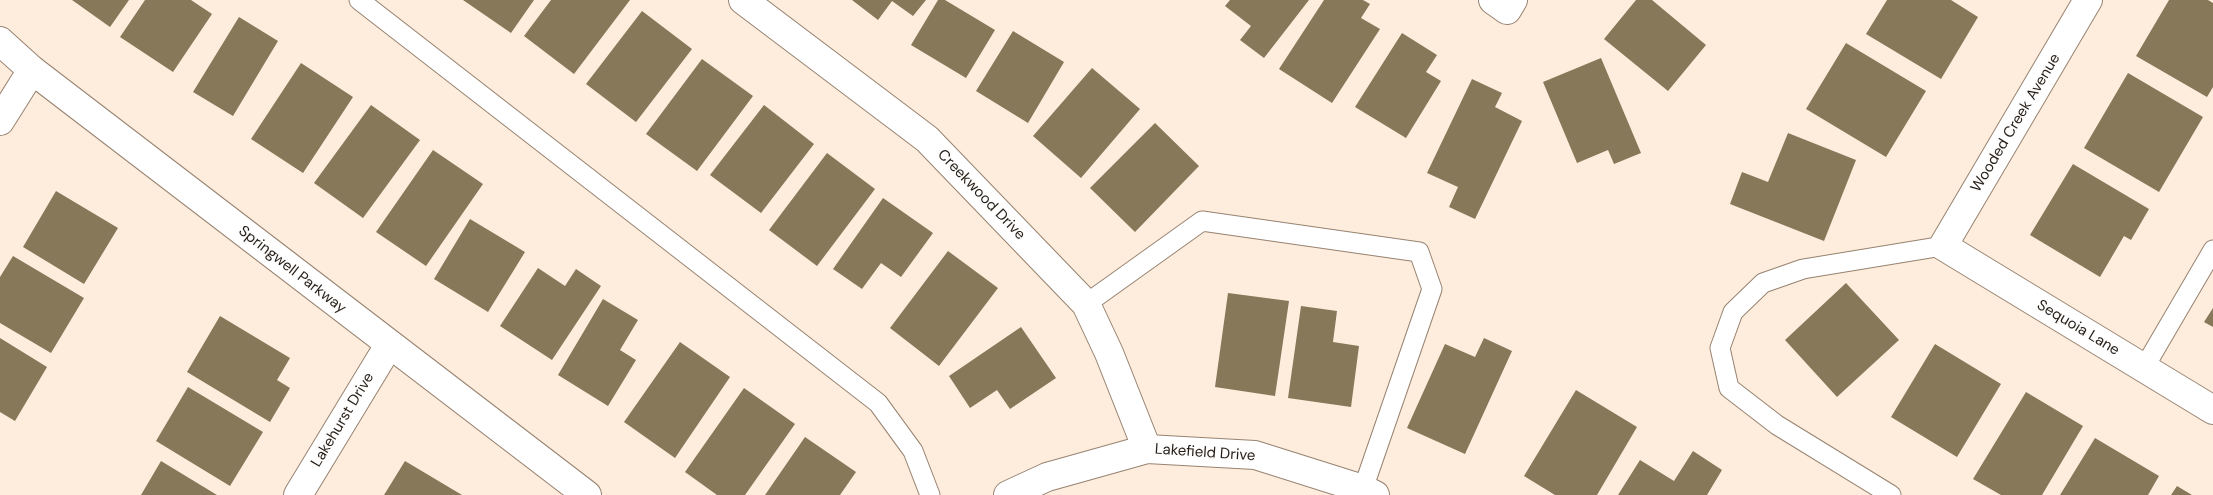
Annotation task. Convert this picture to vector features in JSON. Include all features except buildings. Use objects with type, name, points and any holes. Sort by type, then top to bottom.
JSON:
[{"type":"street","name":"Creekwood Drive","points":[[743,0],[927,139],[1086,304],[1109,353],[1147,449]]},
{"type":"street","name":"Wooded Creek Avenue","points":[[1943,246],[2088,0]]},
{"type":"street","name":"Springwell Parkway","points":[[0,41],[32,70],[389,345],[588,495]]},
{"type":"street","points":[[0,121],[32,70]]},
{"type":"street","name":"Sequoia Lane","points":[[1943,246],[2213,410]]},
{"type":"street","name":"Lakehurst Drive","points":[[298,495],[389,345]]},
{"type":"street","name":"Lakefield Drive","points":[[1008,495],[1047,477],[1147,449],[1255,455],[1369,492]]},
{"type":"lane","points":[[359,0],[878,403],[913,451],[930,495]]},
{"type":"lane","points":[[1086,304],[1202,221],[1419,252],[1432,289],[1369,492]]},
{"type":"lane","points":[[1891,495],[1777,426],[1729,388],[1720,348],[1733,312],[1763,283],[1803,269],[1943,246]]},
{"type":"lane","points":[[2144,368],[2213,250]]}]
